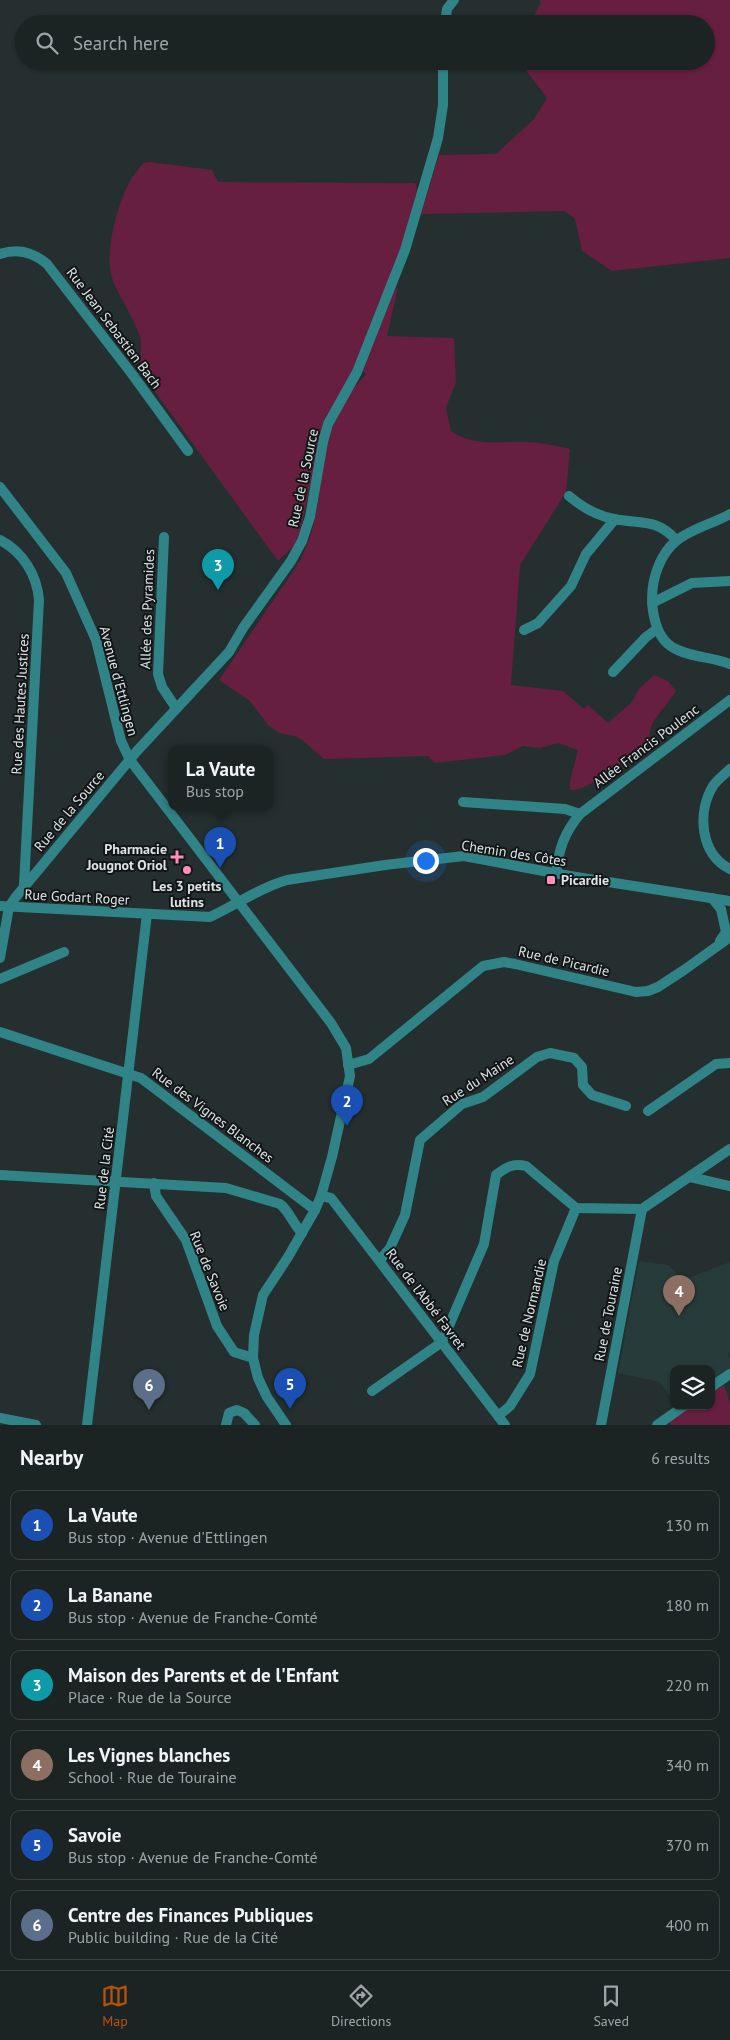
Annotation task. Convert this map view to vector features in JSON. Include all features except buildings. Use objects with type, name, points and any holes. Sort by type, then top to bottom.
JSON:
[{"type":"street","points":[[446,15],[447,9],[454,0]]},
{"type":"street","name":"Rue de la Source","points":[[4,907],[130,760],[229,652],[243,628],[291,561],[302,541],[310,517],[328,424],[357,372],[405,250],[438,138],[443,105],[443,70]]},
{"type":"street","name":"Rue Jean Sebastien Bach","points":[[0,254],[19,251],[28,252],[47,264],[132,374],[188,451]]},
{"type":"street","name":"Avenue d'Ettlingen","points":[[0,487],[66,573],[96,640],[121,741],[130,760],[168,810]]},
{"type":"street","points":[[569,496],[585,508],[614,519],[658,525],[676,540]]},
{"type":"street","points":[[730,514],[676,540],[665,554],[653,581],[652,603],[657,629],[664,641],[671,646],[730,664]]},
{"type":"street","points":[[524,630],[538,623],[566,592],[574,581],[586,554],[614,519]]},
{"type":"street","name":"Allée des Pyramides","points":[[164,537],[158,674],[162,687],[176,708]]},
{"type":"street","name":"Rue des Hautes Justices","points":[[0,540],[17,552],[30,568],[37,584],[39,600],[24,885]]},
{"type":"street","points":[[652,603],[692,583],[730,580]]},
{"type":"street","points":[[613,672],[646,637],[657,629]]},
{"type":"street","name":"Allée Francis Poulenc","points":[[556,873],[563,838],[580,814],[730,700]]},
{"type":"street","points":[[730,769],[714,785],[707,800],[704,819],[705,838],[710,852],[720,864],[730,868]]},
{"type":"street","points":[[462,802],[565,809],[580,814]]},
{"type":"street","name":"Avenue d'Ettlingen","points":[[169,811],[338,1032],[346,1048],[350,1076],[332,1157],[321,1196],[302,1234],[263,1295],[254,1335],[253,1358],[258,1378],[267,1398],[286,1425]]},
{"type":"street","name":"Chemin des Côtes","points":[[239,902],[273,884],[287,880],[385,865],[464,856],[730,901]]},
{"type":"street","points":[[712,898],[721,909],[729,930]]},
{"type":"street","name":"Rue Godart Roger","points":[[4,907],[210,917],[239,902]]},
{"type":"street","points":[[0,958],[4,907]]},
{"type":"street","name":"Rue de la Cité","points":[[87,1425],[147,914]]},
{"type":"street","name":"Rue de Picardie","points":[[348,1065],[369,1060],[482,966],[504,962],[636,992],[658,987],[716,947],[729,930]]},
{"type":"street","points":[[0,979],[64,952]]},
{"type":"street","name":"Rue des Vignes Blanches","points":[[0,1032],[141,1078],[314,1210]]},
{"type":"street","name":"Rue du Maine","points":[[380,1260],[390,1248],[405,1215],[420,1140],[462,1104],[483,1097],[537,1056],[550,1053],[574,1058],[582,1067],[584,1085],[592,1095],[626,1106]]},
{"type":"street","points":[[648,1111],[716,1064],[730,1063]]},
{"type":"street","points":[[372,1391],[442,1342],[484,1244],[496,1175],[505,1167],[517,1164],[526,1166],[576,1208],[642,1209],[730,1149]]},
{"type":"street","points":[[0,1176],[226,1188],[280,1204],[287,1210],[302,1234]]},
{"type":"street","points":[[690,1177],[730,1186]]},
{"type":"street","name":"Rue de Savoie","points":[[154,1183],[156,1196],[186,1240],[217,1326],[234,1352],[253,1358]]},
{"type":"street","name":"Rue de l'Abbé Favret","points":[[321,1196],[331,1198],[505,1425]]},
{"type":"street","name":"Rue de Normandie","points":[[498,1416],[510,1406],[530,1374],[554,1261],[576,1208]]},
{"type":"street","name":"Rue de Touraine","points":[[601,1425],[642,1209]]},
{"type":"street","points":[[715,1384],[730,1374]]},
{"type":"street","points":[[226,1425],[229,1413],[237,1410],[244,1413],[255,1425]]},
{"type":"street","points":[[657,1425],[678,1410]]},
{"type":"street","points":[[0,1418],[36,1425]]},
{"type":"shaded area","points":[[539,0],[730,0],[730,258],[612,271],[582,251],[575,219],[565,211],[421,214],[439,155],[496,154],[534,119],[547,98],[526,70],[715,70],[715,15],[534,15],[541,2]]},
{"type":"shaded area","points":[[150,162],[212,170],[218,182],[415,183],[417,189],[402,250],[372,326],[347,382],[324,421],[298,542],[278,561],[140,371],[140,337],[112,278],[110,257],[113,231],[124,194],[131,179],[143,163]]},
{"type":"shaded area","points":[[398,287],[387,336],[454,338],[456,382],[446,408],[451,431],[460,437],[482,442],[528,442],[570,449],[566,492],[520,565],[511,685],[563,691],[584,709],[588,705],[608,723],[631,703],[639,689],[654,675],[668,681],[676,691],[653,722],[647,740],[611,771],[578,789],[570,790],[570,781],[578,750],[558,743],[540,748],[523,746],[505,755],[435,763],[428,756],[324,759],[301,739],[279,733],[268,725],[250,701],[219,680],[300,561],[311,534],[317,509],[326,446],[332,427],[346,397],[366,374],[363,371],[393,293]]},
{"type":"shaded area","points":[[639,1261],[668,1265],[683,1280],[730,1262],[730,1352],[728,1354],[730,1370],[715,1380],[715,1365],[670,1365],[670,1396],[660,1382],[618,1373]]},
{"type":"shaded area","points":[[724,1385],[730,1403],[730,1425],[671,1425],[669,1422],[686,1410],[715,1410],[715,1391]]},
{"type":"place","name":"Maison des Parents et de l'Enfant","points":[[218,590]]},
{"type":"place","name":"Pharmacie Jougnot Oriol","points":[[177,857]]},
{"type":"place","name":"La Vaute","points":[[220,868]]},
{"type":"place","name":"Les 3 petits lutins","points":[[187,870]]},
{"type":"place","name":"Picardie","points":[[551,880]]},
{"type":"place","name":"La Banane","points":[[347,1126]]},
{"type":"place","name":"Les Vignes blanches","points":[[679,1316]]},
{"type":"place","name":"Savoie","points":[[290,1409]]},
{"type":"place","name":"Centre des Finances Publiques","points":[[149,1410]]}]
